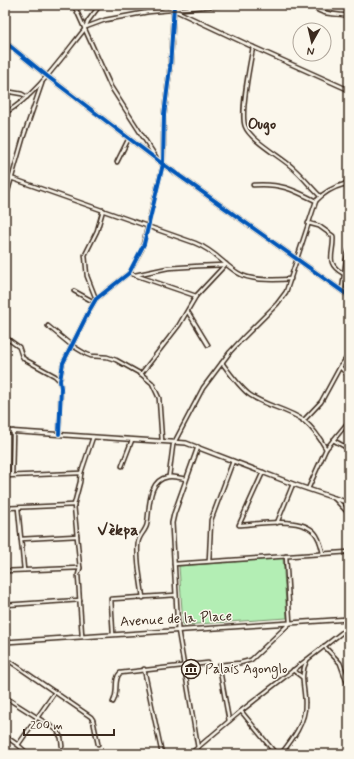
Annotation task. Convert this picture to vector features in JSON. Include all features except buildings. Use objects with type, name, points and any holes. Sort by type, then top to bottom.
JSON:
[{"type":"street","points":[[74,5],[111,87],[157,159]]},
{"type":"street","points":[[5,113],[13,109],[43,81],[85,29],[88,21],[100,5]]},
{"type":"street","points":[[159,5],[167,10]]},
{"type":"street","points":[[59,434],[60,381],[63,363],[71,345],[95,300],[129,273],[144,244],[163,164],[164,115],[170,68],[174,5]]},
{"type":"street","points":[[174,9],[181,5]]},
{"type":"street","points":[[85,29],[98,22],[148,12],[224,5]]},
{"type":"street","points":[[311,5],[317,10],[325,13],[349,16]]},
{"type":"street","points":[[174,9],[253,47],[349,90]]},
{"type":"street","points":[[349,35],[349,49]]},
{"type":"street","points":[[5,42],[47,76],[163,164],[349,296]]},
{"type":"street","points":[[253,47],[243,110],[244,125],[248,132],[292,167],[320,196]]},
{"type":"street","points":[[5,201],[24,135],[43,81]]},
{"type":"street","points":[[5,91],[22,94],[27,97]]},
{"type":"street","points":[[118,162],[129,138]]},
{"type":"street","points":[[5,176],[204,247],[215,254],[225,265],[244,276],[272,280],[291,279]]},
{"type":"street","points":[[169,476],[172,446],[203,388],[243,338],[277,304],[286,292],[316,201],[320,196],[336,186],[345,184],[349,177]]},
{"type":"street","points":[[345,184],[349,191]]},
{"type":"street","points":[[253,185],[276,185],[294,190],[316,201]]},
{"type":"street","points":[[95,300],[87,276],[86,255],[97,231],[103,210]]},
{"type":"street","points":[[308,223],[319,226],[334,236],[331,254],[332,263],[338,271],[344,274],[349,273]]},
{"type":"street","points":[[342,291],[346,260],[349,250]]},
{"type":"street","points":[[135,276],[168,268],[225,265]]},
{"type":"street","points":[[141,374],[188,312],[196,296],[225,265]]},
{"type":"street","points":[[129,273],[196,296]]},
{"type":"street","points":[[74,291],[95,300]]},
{"type":"street","points":[[188,312],[208,344]]},
{"type":"street","points":[[48,326],[71,345],[92,356],[107,357],[116,360],[141,374],[152,384],[160,401],[162,441]]},
{"type":"street","points":[[5,337],[19,347],[24,359],[55,376],[60,381]]},
{"type":"street","points":[[303,421],[321,402],[340,367],[349,355]]},
{"type":"street","points":[[222,363],[249,394],[260,401],[303,421],[318,435],[326,449]]},
{"type":"street","points":[[340,367],[349,376]]},
{"type":"street","points":[[308,489],[326,449],[349,421]]},
{"type":"street","points":[[5,431],[186,443],[293,484],[349,503]]},
{"type":"street","points":[[12,475],[13,431]]},
{"type":"street","points":[[82,636],[78,576],[80,568],[74,504],[81,473],[93,436]]},
{"type":"street","points":[[122,466],[132,440]]},
{"type":"street","points":[[332,440],[349,449]]},
{"type":"street","points":[[198,447],[172,523],[178,630],[198,748]]},
{"type":"street","points":[[209,561],[211,520],[233,461]]},
{"type":"street","points":[[263,472],[239,525],[276,523],[300,524],[311,530],[319,539],[323,553]]},
{"type":"street","points":[[5,476],[81,473]]},
{"type":"street","points":[[142,598],[138,541],[147,525],[153,490],[158,482],[169,476],[186,479]]},
{"type":"street","points":[[276,523],[293,484]]},
{"type":"street","points":[[334,498],[349,514]]},
{"type":"street","points":[[5,508],[74,504]]},
{"type":"street","points":[[18,508],[24,570]]},
{"type":"street","points":[[21,539],[77,536]]},
{"type":"street","points":[[174,564],[349,552]]},
{"type":"street","points":[[229,721],[219,664],[240,663],[251,660],[290,622],[286,556]]},
{"type":"street","points":[[5,571],[80,568]]},
{"type":"street","points":[[113,634],[111,599],[176,595]]},
{"type":"street","points":[[5,605],[80,600]]},
{"type":"street","name":"Avenue de la Place","points":[[5,642],[349,619]]},
{"type":"street","points":[[190,754],[229,721],[349,627]]},
{"type":"street","points":[[324,646],[340,663],[349,688]]},
{"type":"street","points":[[5,658],[91,717],[98,744]]},
{"type":"street","points":[[281,754],[294,737],[305,710],[305,695],[302,677],[307,660]]},
{"type":"street","points":[[112,702],[116,696],[116,678],[118,674],[125,671],[208,663]]},
{"type":"street","points":[[144,669],[162,754]]},
{"type":"street","points":[[293,670],[302,677]]},
{"type":"street","points":[[18,744],[55,692]]},
{"type":"street","points":[[5,697],[57,730],[62,746]]},
{"type":"street","points":[[242,711],[276,754]]},
{"type":"street","points":[[5,736],[18,744],[28,754]]},
{"type":"green space","points":[[283,558],[287,618],[183,625],[179,566]]},
{"type":"cycle path","points":[[59,434],[60,381],[63,363],[96,299],[129,273],[144,244],[163,164],[164,115],[170,68],[174,5]]},
{"type":"cycle path","points":[[5,42],[160,162],[349,296]]},
{"type":"place","name":"Palais Agonglo","points":[[191,669]]},
{"type":"district","name":"Ougo","points":[[262,124]]},
{"type":"district","name":"Vèkpa","points":[[118,530]]}]
